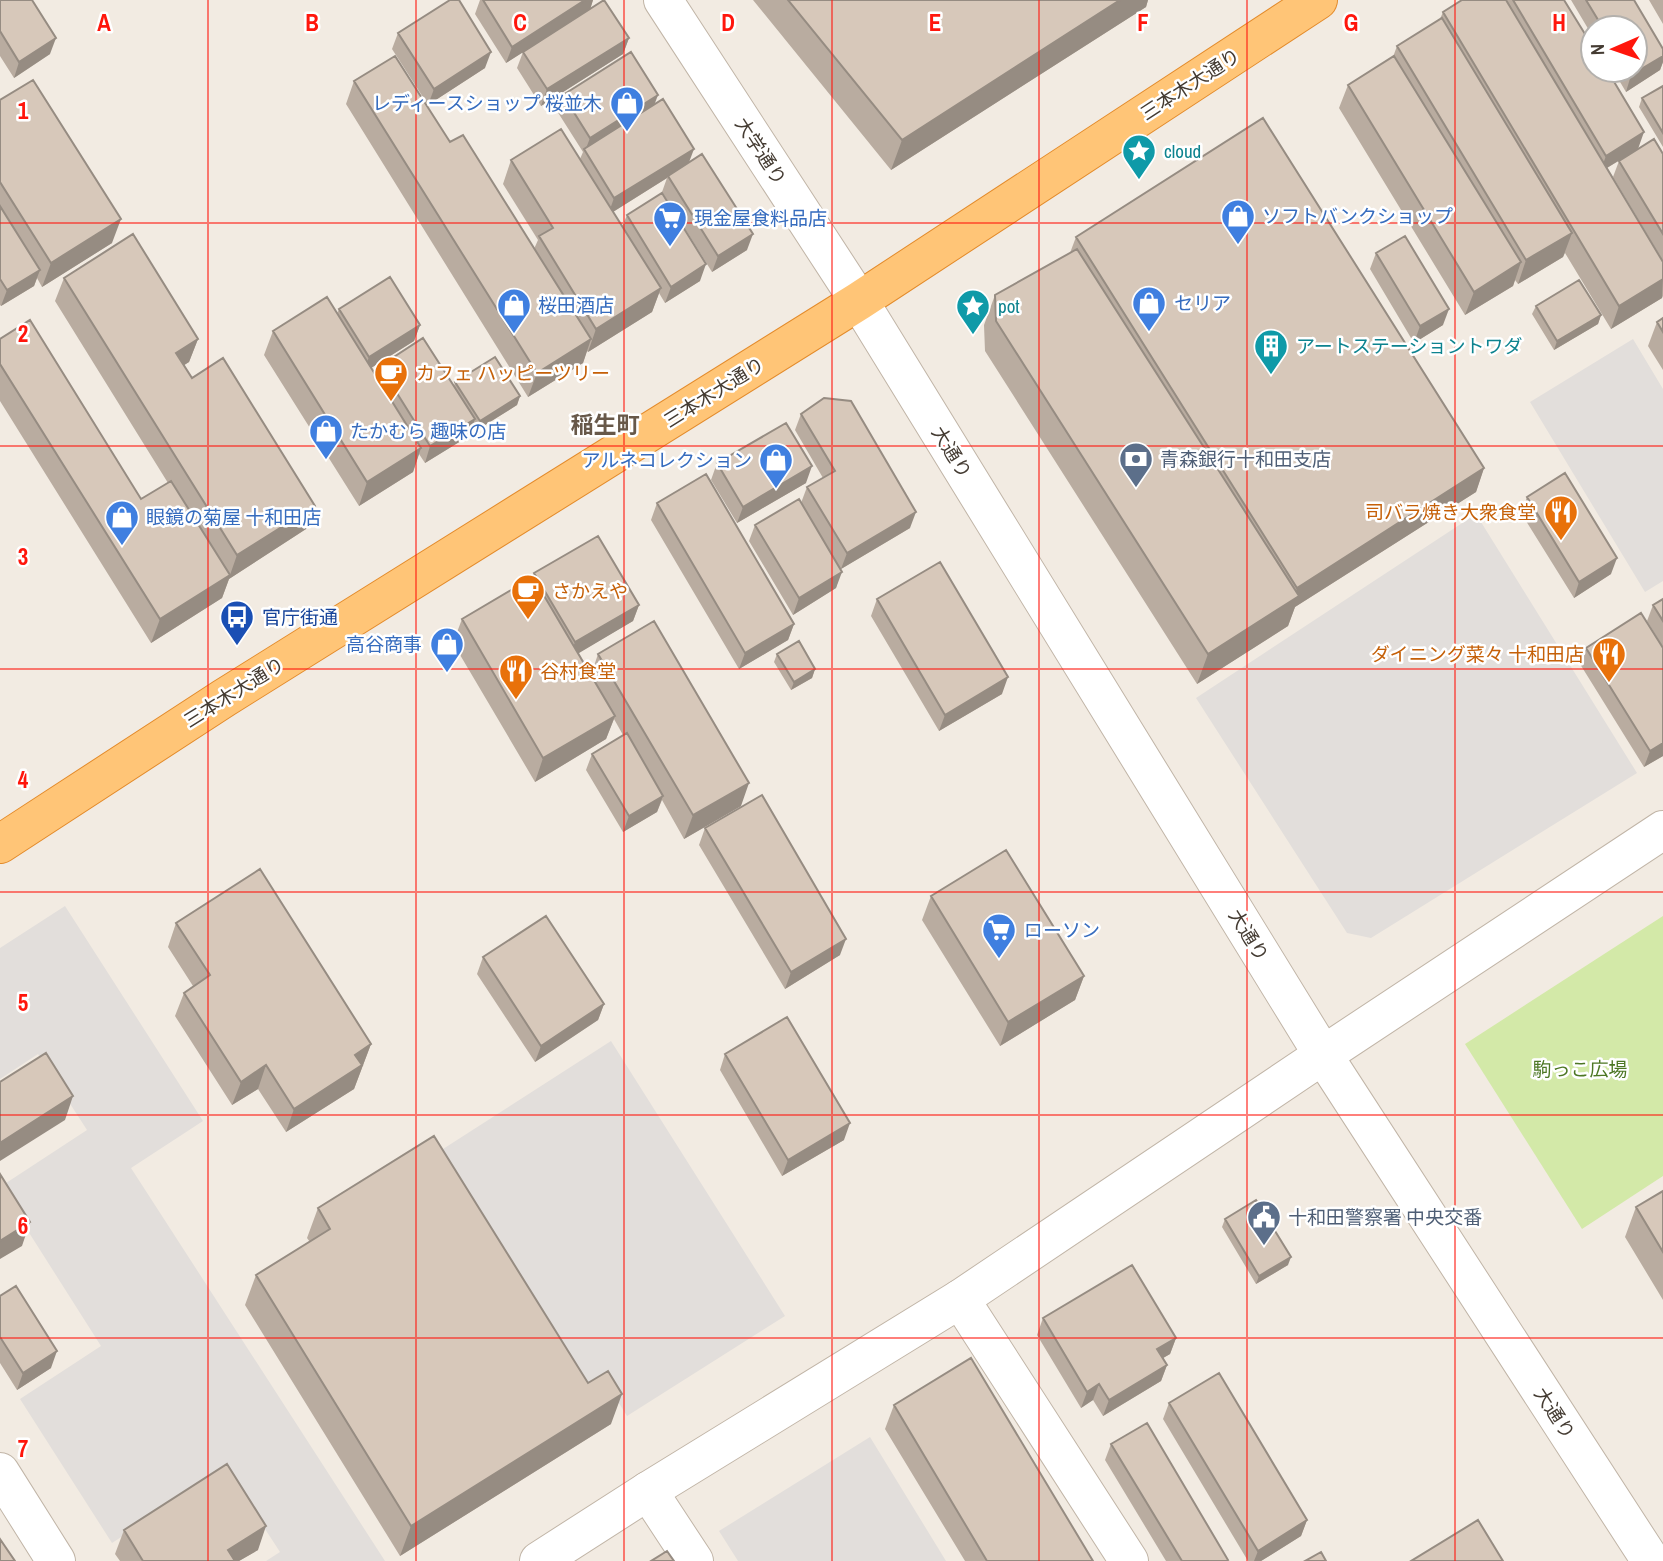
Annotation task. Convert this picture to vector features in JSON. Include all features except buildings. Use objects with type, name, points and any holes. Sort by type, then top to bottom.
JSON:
[{"type":"highway","name":"三本木大通り","points":[[0,844],[224,698],[859,301],[1318,0]]},
{"type":"street","name":"大学通り","points":[[663,0],[859,301]]},
{"type":"street","name":"大通り","points":[[859,301],[1323,1055],[1651,1561]]},
{"type":"street","points":[[539,1561],[648,1490],[960,1299],[1663,830]]},
{"type":"street","points":[[960,1299],[1129,1561]]},
{"type":"street","points":[[0,1472],[57,1561]]},
{"type":"street","points":[[648,1490],[694,1561]]},
{"type":"green space","name":"駒っこ広場","points":[[1663,916],[1663,1176],[1582,1229],[1465,1044]]},
{"type":"shaded area","points":[[1633,339],[1663,389],[1663,581],[1645,592],[1530,402]]},
{"type":"shaded area","points":[[1476,514],[1637,773],[1371,938],[1347,933],[1196,698]]},
{"type":"shaded area","points":[[65,906],[203,1121],[131,1168],[385,1561],[266,1561],[280,1552],[226,1469],[112,1543],[20,1399],[101,1346],[0,1187],[87,1130],[38,1054],[0,1079],[0,948]]},
{"type":"shaded area","points":[[611,1041],[785,1316],[627,1416],[602,1376],[577,1391],[429,1158]]},
{"type":"shaded area","points":[[870,1437],[946,1561],[738,1561],[719,1531]]},
{"type":"place","name":"レディースショップ 桜並木","points":[[627,133]]},
{"type":"place","name":"cloud","points":[[1139,181]]},
{"type":"place","name":"ソフトバンクショップ","points":[[1238,246]]},
{"type":"place","name":"現金屋食料品店","points":[[670,248]]},
{"type":"place","name":"セリア","points":[[1149,333]]},
{"type":"place","name":"桜田酒店","points":[[514,335]]},
{"type":"place","name":"pot","points":[[973,336]]},
{"type":"place","name":"アートステーショントワダ","points":[[1271,376]]},
{"type":"place","name":"カフェ ハッピーツリー","points":[[391,403]]},
{"type":"place","name":"たかむら 趣味の店","points":[[326,461]]},
{"type":"place","name":"青森銀行十和田支店","points":[[1136,489]]},
{"type":"place","name":"アルネコレクション","points":[[776,490]]},
{"type":"place","name":"司バラ焼き大衆食堂","points":[[1561,542]]},
{"type":"place","name":"眼鏡の菊屋 十和田店","points":[[122,547]]},
{"type":"place","name":"さかえや","points":[[528,621]]},
{"type":"place","name":"官庁街通","points":[[237,647]]},
{"type":"place","name":"高谷商事","points":[[447,674]]},
{"type":"place","name":"ダイニング菜々 十和田店","points":[[1609,684]]},
{"type":"place","name":"谷村食堂","points":[[516,701]]},
{"type":"place","name":"ローソン","points":[[999,960]]},
{"type":"place","name":"十和田警察署 中央交番","points":[[1264,1247]]},
{"type":"district","name":"稲生町","points":[[605,425]]}]
